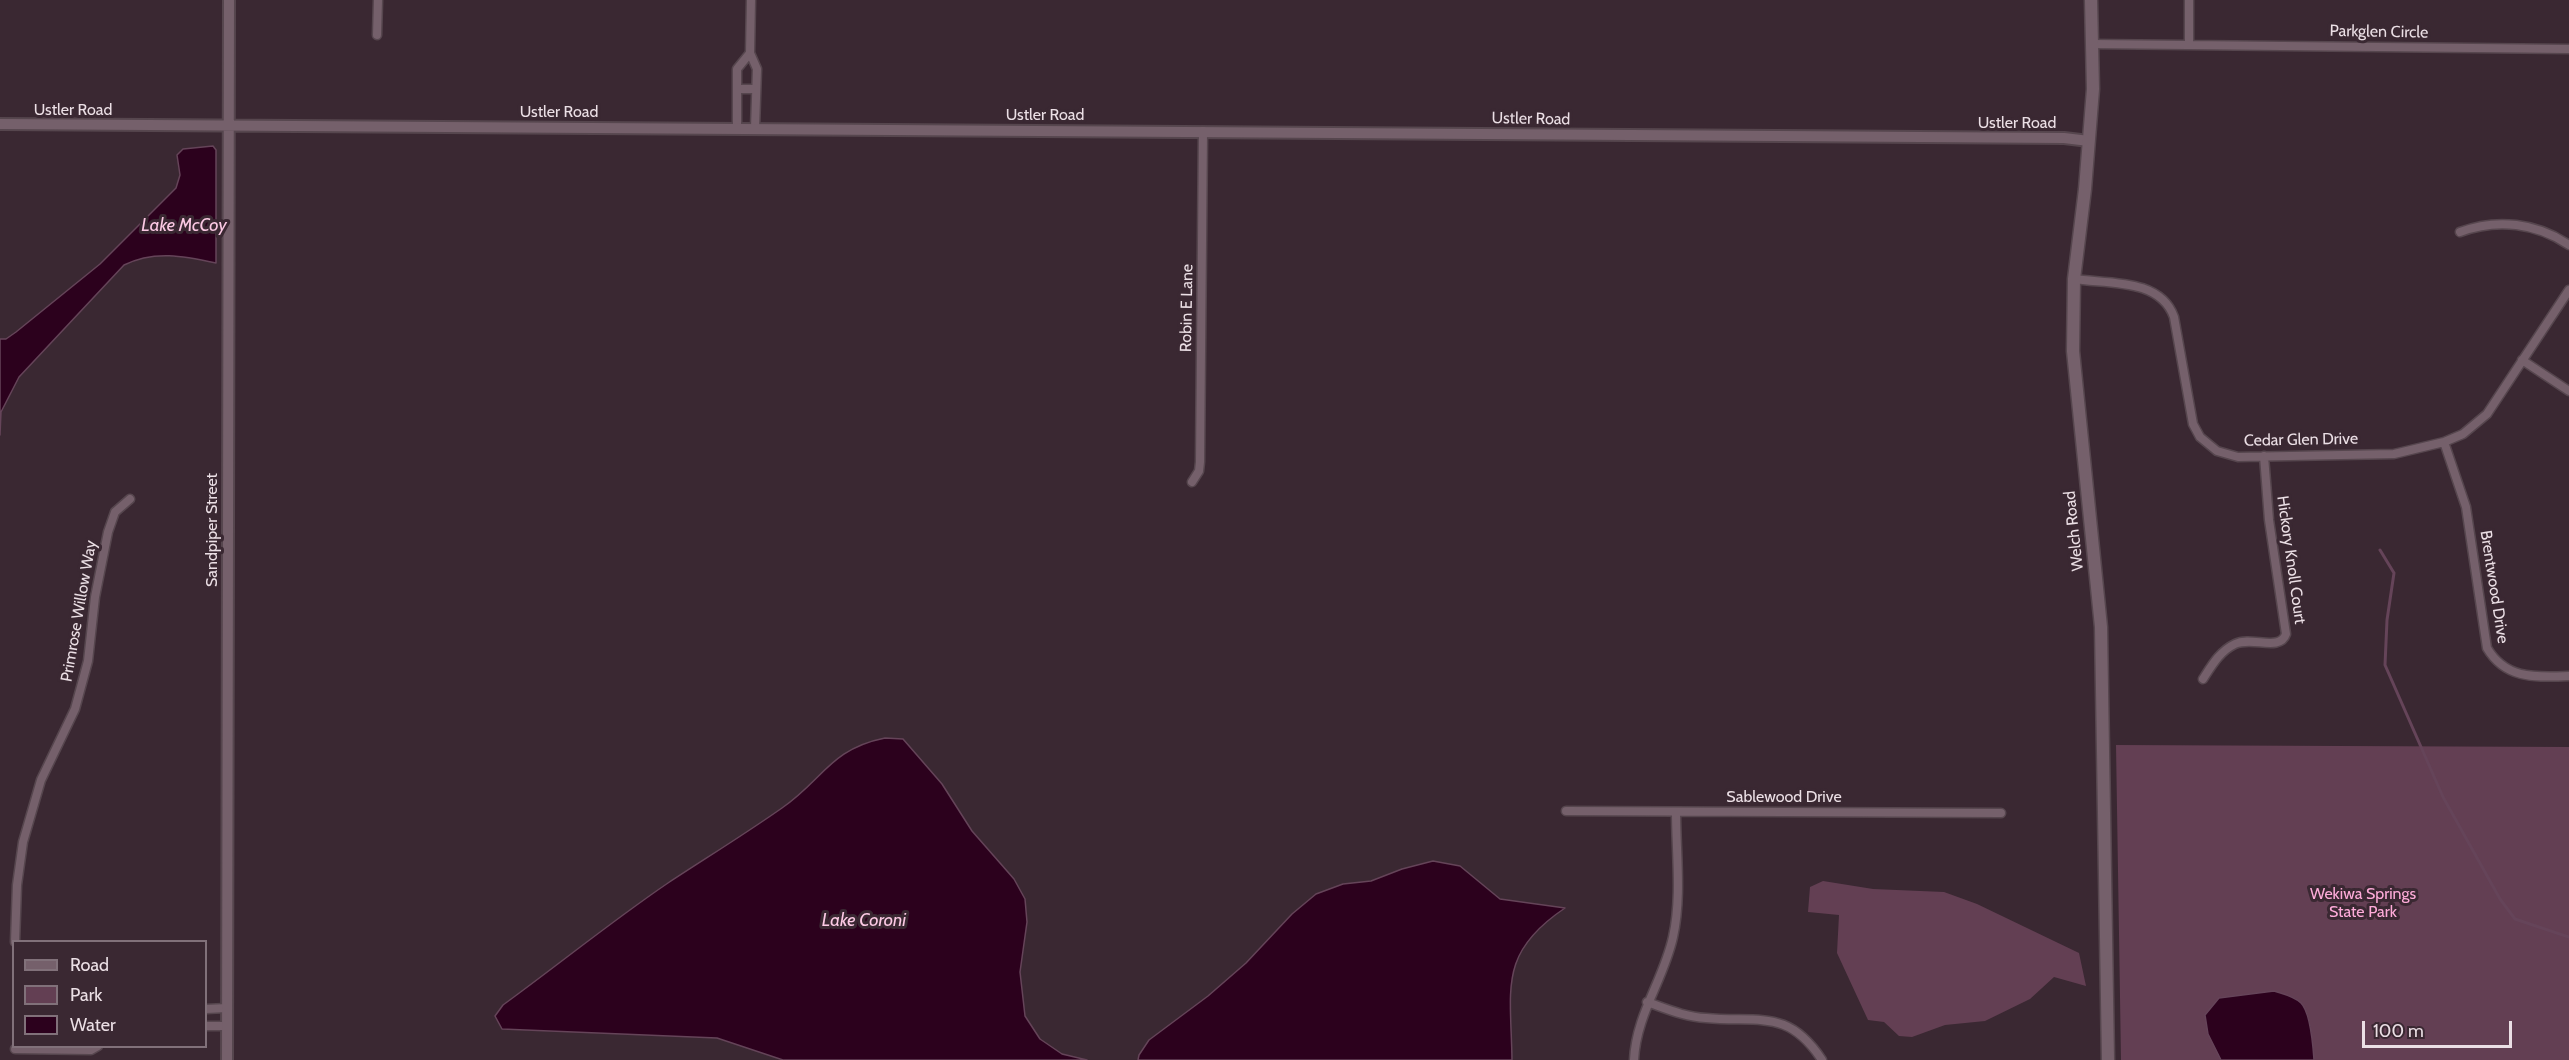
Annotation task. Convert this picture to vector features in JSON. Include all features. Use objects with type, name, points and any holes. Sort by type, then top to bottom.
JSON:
[{"type":"main road","name":"Welch Road","points":[[2091,0],[2089,141],[2074,279],[2073,351],[2101,627],[2108,1060]]},
{"type":"street","name":"Sandpiper Street","points":[[227,1060],[229,0]]},
{"type":"street","points":[[377,34],[378,0]]},
{"type":"street","points":[[751,0],[750,53],[757,69],[755,128]]},
{"type":"street","points":[[2189,0],[2189,45]]},
{"type":"street","name":"Parkglen Circle","points":[[2092,44],[2569,49]]},
{"type":"street","points":[[737,128],[737,69],[750,53]]},
{"type":"street","points":[[737,89],[756,89]]},
{"type":"street","name":"Ustler Road","points":[[0,124],[2064,138],[2089,141]]},
{"type":"street","name":"Robin E Lane","points":[[1192,482],[1199,471],[1200,462],[1203,131]]},
{"type":"street","points":[[2460,232],[2487,224],[2529,227],[2569,245]]},
{"type":"street","name":"Cedar Glen Drive","points":[[2074,279],[2144,288],[2167,302],[2174,317],[2191,417],[2196,431],[2211,447],[2224,454],[2238,457],[2394,454],[2444,442],[2463,434],[2487,414],[2569,290]]},
{"type":"street","points":[[2522,360],[2569,391]]},
{"type":"street","name":"Brentwood Drive","points":[[2444,442],[2466,507],[2487,648],[2500,664],[2517,674],[2569,676]]},
{"type":"street","name":"Hickory Knoll Court","points":[[2203,679],[2222,653],[2232,645],[2251,640],[2276,645],[2284,639],[2286,634],[2269,520],[2264,456]]},
{"type":"street","name":"Primrose Willow Way","points":[[15,940],[17,885],[23,842],[41,780],[75,709],[88,661],[94,597],[108,532],[115,512],[130,499]]},
{"type":"street","name":"Sablewood Drive","points":[[1566,811],[2001,813]]},
{"type":"street","points":[[1634,1060],[1638,1031],[1647,1002],[1673,937],[1677,912],[1676,812]]},
{"type":"street","points":[[1647,1002],[1679,1014],[1706,1018],[1767,1020],[1785,1024],[1800,1032],[1822,1060]]},
{"type":"street","points":[[207,1009],[227,1008]]},
{"type":"street","points":[[207,1026],[227,1026]]},
{"type":"street","points":[[15,1060],[15,1048],[91,1050],[96,1048]]},
{"type":"green space","name":"Wekiwa Springs State Park","points":[[2116,745],[2569,747],[2569,1060],[2121,1060]]},
{"type":"green space","points":[[1823,881],[1873,889],[1944,892],[1977,904],[2079,953],[2086,986],[2054,977],[2030,999],[1985,1021],[1945,1025],[1912,1037],[1899,1036],[1884,1022],[1868,1020],[1837,953],[1839,915],[1808,912],[1810,887]]},
{"type":"water","name":"Lake McCoy","points":[[213,146],[216,150],[216,263],[192,258],[158,256],[135,260],[124,265],[19,377],[1,412],[0,435],[0,339],[6,339],[16,332],[100,264],[176,188],[180,175],[177,155],[183,149]]},
{"type":"water","name":"Lake Coroni","points":[[885,738],[903,739],[942,784],[972,831],[1014,879],[1025,899],[1027,922],[1020,972],[1025,1016],[1040,1039],[1062,1054],[1087,1060],[783,1060],[717,1038],[502,1029],[495,1016],[503,1005],[668,883],[782,808],[839,758],[866,743]]},
{"type":"water","points":[[1433,861],[1460,866],[1500,899],[1565,908],[1543,924],[1528,941],[1513,974],[1510,1012],[1512,1060],[1138,1060],[1149,1040],[1208,996],[1246,963],[1292,914],[1316,894],[1343,884],[1371,881],[1402,869]]},
{"type":"water","points":[[2274,991],[2295,999],[2304,1008],[2311,1030],[2314,1060],[2221,1060],[2208,1034],[2205,1015],[2219,998]]},
{"type":"waterway","points":[[2380,550],[2394,573],[2387,620],[2385,665],[2443,797],[2500,899],[2515,919],[2569,937]]}]
